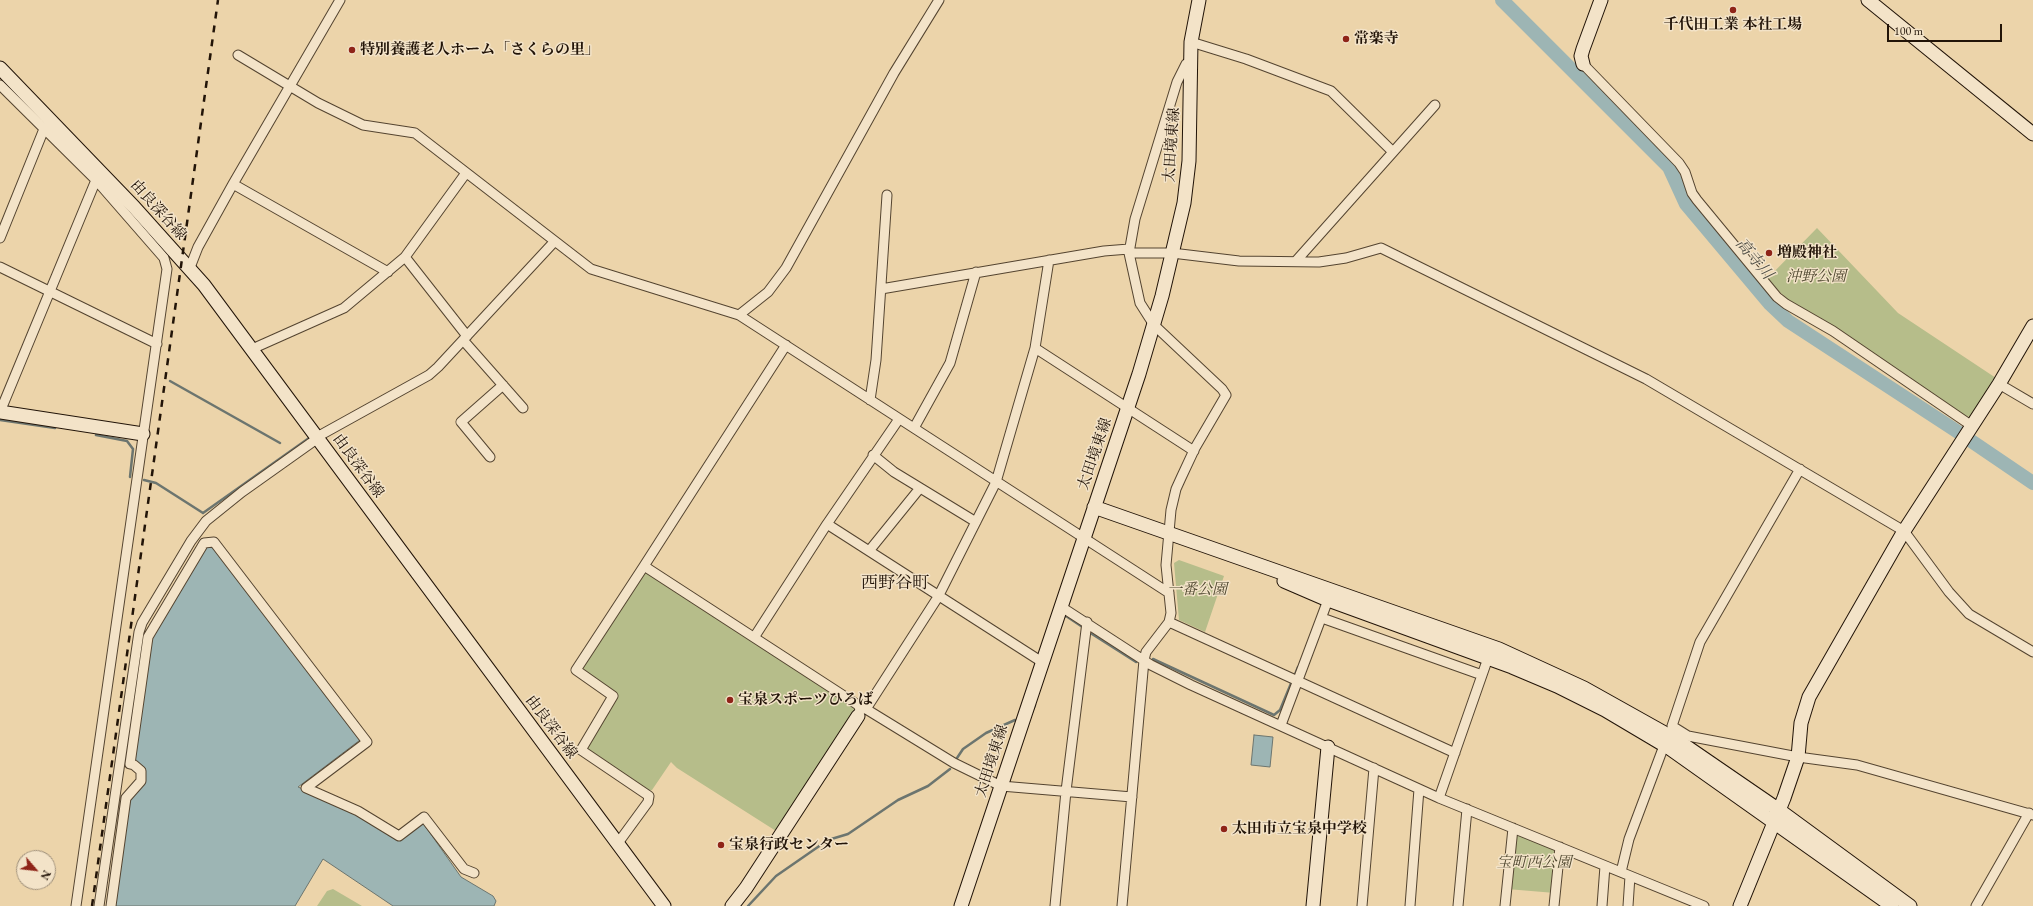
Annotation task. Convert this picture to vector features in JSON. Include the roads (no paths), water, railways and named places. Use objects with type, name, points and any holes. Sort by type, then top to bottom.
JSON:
[{"type":"street","points":[[189,270],[198,247],[233,184],[340,0]]},
{"type":"street","points":[[739,315],[768,292],[786,268],[894,73],[939,0]]},
{"type":"street","name":"太田境東線","points":[[961,906],[1154,325],[1184,203],[1189,161],[1192,61],[1191,42],[1199,0]]},
{"type":"street","points":[[1602,0],[1583,49],[1581,56],[1583,64],[1679,163],[1685,172],[1692,193],[1697,200],[1777,296],[1786,304],[1833,331],[1970,428]]},
{"type":"street","points":[[1868,0],[2033,134]]},
{"type":"street","points":[[1191,42],[1246,59],[1332,91],[1393,152]]},
{"type":"street","points":[[238,56],[291,86],[318,104],[362,125],[415,133],[554,242],[591,269],[739,315],[1169,593]]},
{"type":"street","points":[[1122,906],[1144,660],[1146,652],[1169,622],[1171,613],[1166,565],[1172,534],[1176,489],[1194,451],[1226,395],[1222,389],[1154,325],[1140,303],[1129,251],[1135,219],[1177,82],[1186,64],[1192,61]]},
{"type":"street","name":"由良深谷線","points":[[0,68],[134,207],[204,285],[664,906]]},
{"type":"street","points":[[0,85],[96,180],[164,258],[167,270],[76,906]]},
{"type":"street","points":[[1296,261],[1435,105]]},
{"type":"street","points":[[0,238],[44,129]]},
{"type":"street","points":[[252,349],[344,308],[388,272],[405,257],[466,173]]},
{"type":"street","points":[[96,180],[0,412],[143,434]]},
{"type":"street","points":[[233,184],[388,272]]},
{"type":"street","points":[[870,400],[876,360],[882,289],[887,195]]},
{"type":"street","points":[[99,906],[139,632],[142,623],[191,541],[206,521],[242,492],[317,438],[429,375],[554,242]]},
{"type":"street","points":[[882,289],[1104,251],[1172,253],[1239,260],[1319,262],[1381,248],[1646,379],[1904,531],[1949,592],[1969,614],[2033,652]]},
{"type":"street","points":[[405,257],[465,338],[523,408]]},
{"type":"street","points":[[732,906],[738,900],[861,711],[938,597],[996,482],[1035,348],[1049,260]]},
{"type":"street","points":[[0,267],[157,344]]},
{"type":"street","points":[[914,428],[950,363],[976,272]]},
{"type":"street","points":[[1740,906],[1777,816],[1798,756],[1802,723],[1808,697],[1904,531],[1999,384],[2033,326]]},
{"type":"street","points":[[618,843],[648,802],[649,796],[581,750],[613,696],[576,670],[786,346]]},
{"type":"street","points":[[1035,348],[1194,451]]},
{"type":"street","points":[[1999,384],[2033,404]]},
{"type":"street","points":[[490,457],[461,422],[503,385]]},
{"type":"street","points":[[755,636],[827,524],[899,419]]},
{"type":"street","points":[[873,455],[894,472],[976,522]]},
{"type":"street","points":[[1800,469],[1700,642],[1672,726],[1688,736],[1857,765],[2031,814],[1976,906]]},
{"type":"street","points":[[868,551],[920,488]]},
{"type":"street","points":[[1094,508],[1499,649],[1535,664],[1584,688],[1660,730],[1777,816],[1892,906]]},
{"type":"street","points":[[827,524],[938,597],[1042,662]]},
{"type":"street","points":[[1172,534],[1328,600],[1488,658],[1557,686],[1606,710],[1777,816],[1910,906]]},
{"type":"street","points":[[111,906],[126,798],[141,782],[141,771],[134,765],[130,764],[148,637],[204,543],[214,542],[367,742],[306,788],[358,811],[399,836],[424,817],[464,869],[474,874]]},
{"type":"street","points":[[644,566],[755,636],[858,705],[861,711],[954,764],[1001,786],[1132,797]]},
{"type":"street","points":[[1281,725],[1328,600]]},
{"type":"street","points":[[1060,606],[1144,660],[1191,685],[1439,798],[1704,906]]},
{"type":"street","points":[[1322,618],[1482,675]]},
{"type":"street","points":[[1055,906],[1066,791],[1087,622]]},
{"type":"street","points":[[1169,622],[1455,753]]},
{"type":"street","points":[[1439,798],[1488,658]]},
{"type":"street","points":[[1313,906],[1328,747]]},
{"type":"street","points":[[1621,872],[1629,839],[1662,751]]},
{"type":"street","points":[[1362,906],[1374,768]]},
{"type":"street","points":[[1410,906],[1419,789]]},
{"type":"street","points":[[1458,906],[1467,809]]},
{"type":"street","points":[[1505,906],[1512,828]]},
{"type":"street","points":[[1554,906],[1560,847]]},
{"type":"street","points":[[1602,906],[1606,866]]},
{"type":"street","points":[[1628,906],[1630,876]]},
{"type":"water","points":[[213,544],[360,740],[298,787],[355,811],[396,840],[400,840],[423,823],[461,877],[493,896],[496,901],[494,906],[393,906],[323,859],[295,906],[115,906],[128,799],[142,767],[136,761],[134,752],[150,636],[204,545]]},
{"type":"water","points":[[1254,735],[1273,737],[1270,767],[1251,765]]},
{"type":"waterway","name":"高寺川","points":[[1502,0],[1669,167],[1686,204],[1770,304],[1788,321],[2033,483]]},
{"type":"waterway","points":[[170,381],[280,443]]},
{"type":"waterway","points":[[0,420],[55,428]]},
{"type":"waterway","points":[[96,435],[127,441],[133,449],[130,477]]},
{"type":"waterway","points":[[203,513],[309,438]]},
{"type":"waterway","points":[[144,480],[156,483],[203,513]]},
{"type":"waterway","points":[[1062,618],[1066,616],[1081,626]]},
{"type":"waterway","points":[[1092,634],[1136,662]]},
{"type":"waterway","points":[[1153,659],[1274,715],[1280,710],[1292,681]]},
{"type":"waterway","points":[[1294,677],[1298,667]]},
{"type":"waterway","points":[[1030,717],[1035,705]]},
{"type":"waterway","points":[[957,758],[963,749],[986,733],[1015,720]]},
{"type":"waterway","points":[[748,906],[776,876],[828,840],[848,834],[898,800],[928,786],[950,769]]},
{"type":"railway","points":[[92,906],[218,0]]},
{"type":"place","name":"千代田工業 本社工場","points":[[1733,10]]},
{"type":"place","name":"常楽寺","points":[[1346,39]]},
{"type":"place","name":"特別養護老人ホーム「さくらの里」","points":[[352,50]]},
{"type":"place","name":"増殿神社","points":[[1769,253]]},
{"type":"place","name":"宝泉スポーツひろば","points":[[730,700]]},
{"type":"place","name":"太田市立宝泉中学校","points":[[1224,829]]},
{"type":"place","name":"宝泉行政センター","points":[[721,845]]},
{"type":"district","name":"西野谷町","points":[[895,583]]},
{"type":"park label","name":"沖野公園","points":[[1816,277]]},
{"type":"park label","name":"一番公園","points":[[1197,590]]},
{"type":"park label","name":"宝町西公園","points":[[1534,863]]}]
